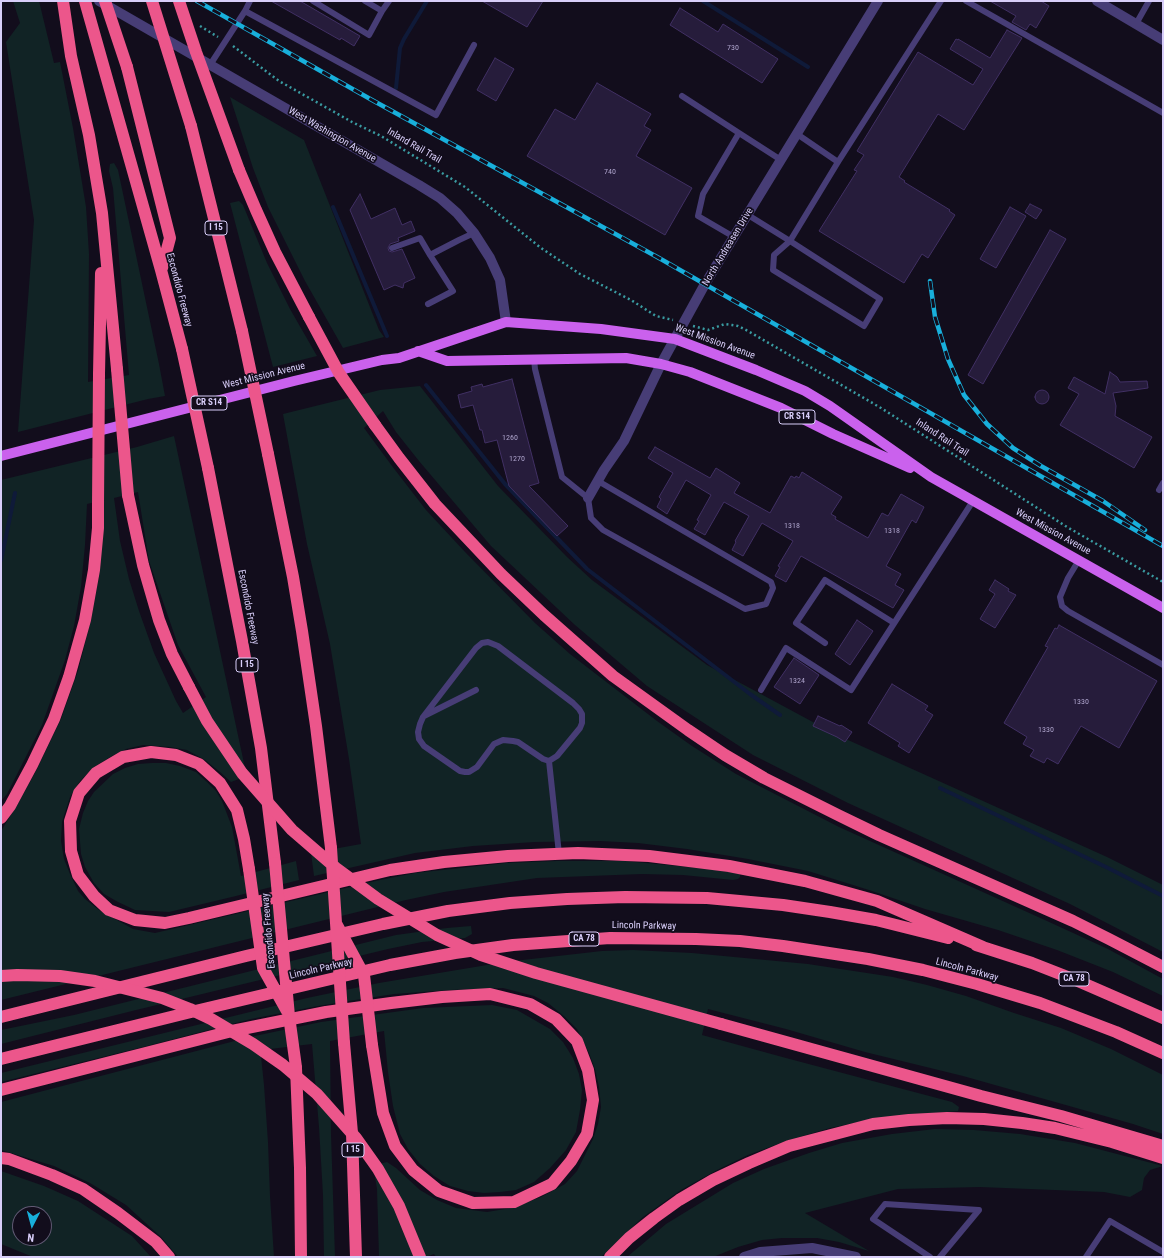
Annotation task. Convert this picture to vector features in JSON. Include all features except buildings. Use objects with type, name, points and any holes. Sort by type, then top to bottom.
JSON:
[{"type":"highway","points":[[63,1],[71,56],[89,134],[102,214],[128,495],[143,565],[159,620],[172,654],[207,721],[242,773],[292,830],[336,868],[378,899],[437,935],[481,955],[536,973],[981,1096],[1061,1116],[1163,1146]]},
{"type":"highway","name":"Escondido Freeway","points":[[84,1],[161,270],[182,349],[208,468],[241,633],[261,748],[275,863],[289,1016],[296,1067],[300,1168],[301,1257]]},
{"type":"highway","points":[[105,1],[127,67],[170,238],[161,270]]},
{"type":"highway","name":"I 15","points":[[152,1],[191,126],[242,331],[295,592],[316,726],[331,848],[344,1042],[352,1133],[356,1257]]},
{"type":"highway","points":[[179,1],[239,170],[256,210],[275,252],[339,373],[399,458],[435,504],[501,574],[549,620],[613,676],[725,755],[764,778],[879,835],[1073,921],[1109,938],[1163,967]]},
{"type":"highway","points":[[1,818],[10,806],[32,765],[54,719],[69,677],[85,620],[94,570],[98,528],[102,214]]},
{"type":"highway","points":[[289,1016],[263,968],[249,869],[244,839],[237,810],[220,783],[199,764],[176,755],[151,752],[123,757],[96,773],[79,793],[70,820],[70,851],[78,875],[94,896],[110,910],[135,920],[165,923],[189,918],[250,903],[390,870],[444,862],[508,856],[578,853],[649,856],[729,866],[805,881],[877,901],[983,947]]},
{"type":"highway","name":"CA 78","points":[[1,1017],[246,956],[383,924],[456,910],[510,903],[560,899],[625,897],[707,898],[783,905],[876,920],[983,947],[1032,963],[1078,981],[1163,1018]]},
{"type":"highway","points":[[1,1090],[232,1031],[326,1012],[391,1003],[442,997],[490,994],[530,1004],[556,1019],[577,1041],[588,1070],[593,1100],[587,1134],[571,1161],[552,1184],[514,1202],[473,1203],[439,1191],[413,1170],[395,1146],[383,1113],[372,1045],[364,975],[336,922]]},
{"type":"highway","name":"Lincoln Parkway","points":[[1,1059],[390,965],[455,953],[513,945],[610,938],[740,941],[868,959],[977,984],[1040,1003],[1116,1032],[1163,1053]]},
{"type":"highway","points":[[1,976],[60,976],[95,981],[162,998],[211,1019],[253,1044],[283,1065],[317,1094],[356,1138],[378,1170],[399,1206],[420,1257]]},
{"type":"highway","points":[[610,1257],[629,1238],[654,1218],[679,1200],[713,1180],[789,1146],[873,1124],[947,1118],[984,1119],[1022,1123],[1055,1128],[1112,1142],[1163,1158]]},
{"type":"highway","points":[[1,1158],[52,1176],[82,1189],[118,1213],[156,1242],[169,1257]]},
{"type":"main road","name":"West Mission Avenue","points":[[1,456],[294,381],[382,360],[399,358],[506,322],[601,329],[675,339],[756,370],[805,391],[830,406],[931,477],[1163,608]]},
{"type":"main road","name":"West Mission Avenue","points":[[418,351],[447,361],[626,358],[661,364],[690,372],[781,408],[833,434],[931,477]]},
{"type":"street","name":"West Washington Avenue","points":[[99,1],[440,198],[457,213],[474,233],[490,258],[500,280],[506,322]]},
{"type":"street","name":"North Andreasen Drive","points":[[588,498],[624,441],[661,364],[705,284],[878,1]]},
{"type":"street","points":[[1097,1],[1163,40]]},
{"type":"street","points":[[744,1257],[760,1252],[812,1248],[856,1257]]},
{"type":"lane","points":[[210,65],[226,42],[250,1]]},
{"type":"lane","points":[[312,1],[369,35],[389,1]]},
{"type":"lane","points":[[365,1],[382,11]]},
{"type":"lane","points":[[748,215],[790,241],[880,299],[864,326],[773,270],[774,255],[790,241],[838,162],[941,1]]},
{"type":"lane","points":[[966,1],[1163,113]]},
{"type":"lane","points":[[1136,24],[1149,1]]},
{"type":"lane","points":[[245,11],[436,115],[474,45]]},
{"type":"lane","points":[[682,96],[781,160]]},
{"type":"lane","points":[[734,238],[698,216],[703,194],[739,133]]},
{"type":"lane","points":[[797,134],[838,162]]},
{"type":"lane","points":[[430,255],[474,233]]},
{"type":"lane","points":[[392,248],[420,238],[453,291],[428,304]]},
{"type":"lane","points":[[534,359],[562,477],[588,498],[591,518],[603,530],[746,609],[766,604],[773,588],[772,582],[598,481]]},
{"type":"lane","points":[[1159,490],[1163,483]]},
{"type":"lane","points":[[761,690],[786,648],[851,690],[973,501]]},
{"type":"lane","points":[[1079,560],[1068,578],[1060,597],[1062,606],[1068,611],[1163,665]]},
{"type":"lane","points":[[825,643],[796,623],[826,580],[894,623]]},
{"type":"lane","points":[[488,642],[498,646],[573,703],[582,714],[583,719],[580,728],[557,756],[549,761],[543,759],[518,742],[503,740],[494,744],[477,766],[469,772],[460,771],[424,746],[419,739],[418,732],[423,717],[476,648],[482,643],[488,642]]},
{"type":"lane","points":[[423,717],[476,690]]},
{"type":"lane","points":[[549,761],[559,854]]},
{"type":"lane","points":[[930,1257],[873,1219],[885,1204],[979,1210],[940,1257]]},
{"type":"lane","points":[[1086,1257],[1110,1221],[1163,1252]]},
{"type":"path","name":"Inland Rail Trail","points":[[195,24],[236,48],[279,81],[352,122],[381,136],[465,187],[524,235],[559,261],[580,274],[631,300],[656,316]]},
{"type":"path","name":"Inland Rail Trail","points":[[708,330],[725,324],[738,326],[748,331],[882,408],[1061,523],[1163,582]]},
{"type":"shaded area","points":[[13,1],[39,1],[54,63],[60,62],[73,128],[86,207],[89,254],[88,382],[129,375],[113,188],[109,171],[110,164],[114,163],[118,170],[165,396],[18,432],[34,220],[6,42],[20,23]]},
{"type":"shaded area","points":[[230,97],[304,140],[379,330],[384,337],[343,348],[305,281],[268,207],[253,168]]},
{"type":"shaded area","points":[[239,201],[243,205],[267,263],[290,309],[317,356],[273,367],[230,203]]},
{"type":"shaded area","points":[[420,386],[498,486],[567,557],[592,580],[707,665],[837,735],[1107,857],[1163,885],[1163,952],[1070,904],[848,803],[753,755],[647,686],[575,625],[491,546],[419,461],[396,432],[383,411],[364,428],[392,466],[426,510],[466,553],[535,623],[570,654],[657,721],[692,746],[736,774],[839,827],[1108,949],[1163,979],[1163,996],[1113,972],[1057,950],[998,930],[925,909],[808,871],[687,849],[638,843],[600,841],[535,842],[473,846],[415,853],[314,876],[311,853],[361,844],[330,644],[307,544],[283,414],[380,390]]},
{"type":"shaded area","points":[[174,436],[245,768],[245,776],[231,782],[205,760],[187,750],[143,745],[126,749],[94,767],[80,781],[70,797],[62,822],[61,841],[64,859],[78,891],[85,899],[99,910],[133,929],[155,933],[415,873],[506,863],[625,861],[710,869],[740,874],[740,877],[733,880],[683,875],[642,874],[537,878],[444,892],[406,900],[1,1000],[1,831],[36,771],[61,719],[78,671],[91,620],[99,577],[104,500],[87,504],[81,587],[74,626],[65,660],[42,725],[7,794],[1,801],[1,480],[137,447]],"holes":[[[138,492],[149,561],[178,645],[206,697],[183,713],[154,653],[139,611],[129,579],[120,541],[114,498]]]},
{"type":"shaded area","points":[[166,763],[196,772],[216,791],[222,801],[232,827],[241,876],[296,861],[299,880],[169,912],[135,910],[104,894],[94,883],[85,867],[81,854],[79,829],[83,813],[94,792],[113,774],[138,764]]},
{"type":"shaded area","points":[[471,926],[472,934],[465,938],[422,942],[388,949],[1,1044],[1,1030],[74,1015],[396,935]]},
{"type":"shaded area","points":[[633,950],[692,953],[808,964],[893,977],[966,996],[1061,1028],[1111,1049],[1163,1075],[1163,1134],[1133,1124],[963,1076],[865,1052],[786,1029],[708,1009],[702,1035],[952,1102],[959,1107],[958,1111],[869,1120],[830,1128],[789,1140],[748,1155],[681,1190],[643,1217],[601,1257],[436,1257],[434,1254],[426,1257],[379,1257],[377,1189],[374,1171],[375,1165],[387,1162],[396,1168],[420,1190],[437,1200],[456,1208],[487,1212],[511,1208],[541,1197],[565,1184],[577,1171],[593,1139],[598,1124],[601,1107],[599,1087],[595,1069],[589,1053],[577,1029],[548,1003],[534,996],[503,988],[394,994],[318,1006],[251,1019],[1,1082],[1,1073],[307,998],[379,983],[505,962],[602,951]]},
{"type":"shaded area","points":[[492,1005],[517,1010],[550,1029],[563,1042],[573,1058],[579,1074],[582,1090],[576,1132],[566,1150],[550,1168],[534,1182],[516,1190],[484,1193],[468,1191],[450,1186],[434,1176],[420,1164],[408,1149],[400,1134],[393,1106],[384,1031],[330,1041],[335,1257],[324,1257],[323,1195],[312,1044],[270,1049],[261,1056],[268,1142],[274,1257],[178,1257],[161,1237],[126,1205],[90,1183],[54,1166],[1,1150],[1,1102],[250,1037],[321,1022],[423,1008]]},
{"type":"shaded area","points":[[935,1129],[974,1130],[1020,1134],[1075,1143],[1163,1166],[1150,1170],[1144,1178],[1142,1190],[1130,1197],[1104,1192],[980,1187],[898,1189],[805,1213],[869,1251],[839,1242],[817,1238],[782,1238],[762,1240],[738,1247],[713,1257],[627,1257],[666,1224],[733,1183],[764,1169],[842,1143],[892,1134]]},
{"type":"shaded area","points":[[1,1171],[44,1186],[78,1201],[132,1236],[151,1257],[33,1257],[1,1244]]},
{"type":"waterway","points":[[396,88],[400,48],[427,1]]},
{"type":"waterway","points":[[703,1],[808,67]]},
{"type":"waterway","points":[[333,207],[387,336]]},
{"type":"waterway","points":[[426,385],[505,484],[587,569],[750,694],[780,715]]},
{"type":"waterway","points":[[1,560],[15,493]]},
{"type":"waterway","points":[[940,788],[1106,867],[1163,896]]},
{"type":"railway","points":[[197,1],[372,100],[659,258],[1163,546]]},
{"type":"railway","points":[[930,281],[935,317],[948,359],[964,395],[987,424],[1013,448],[1041,466],[1103,501],[1145,530]]}]
